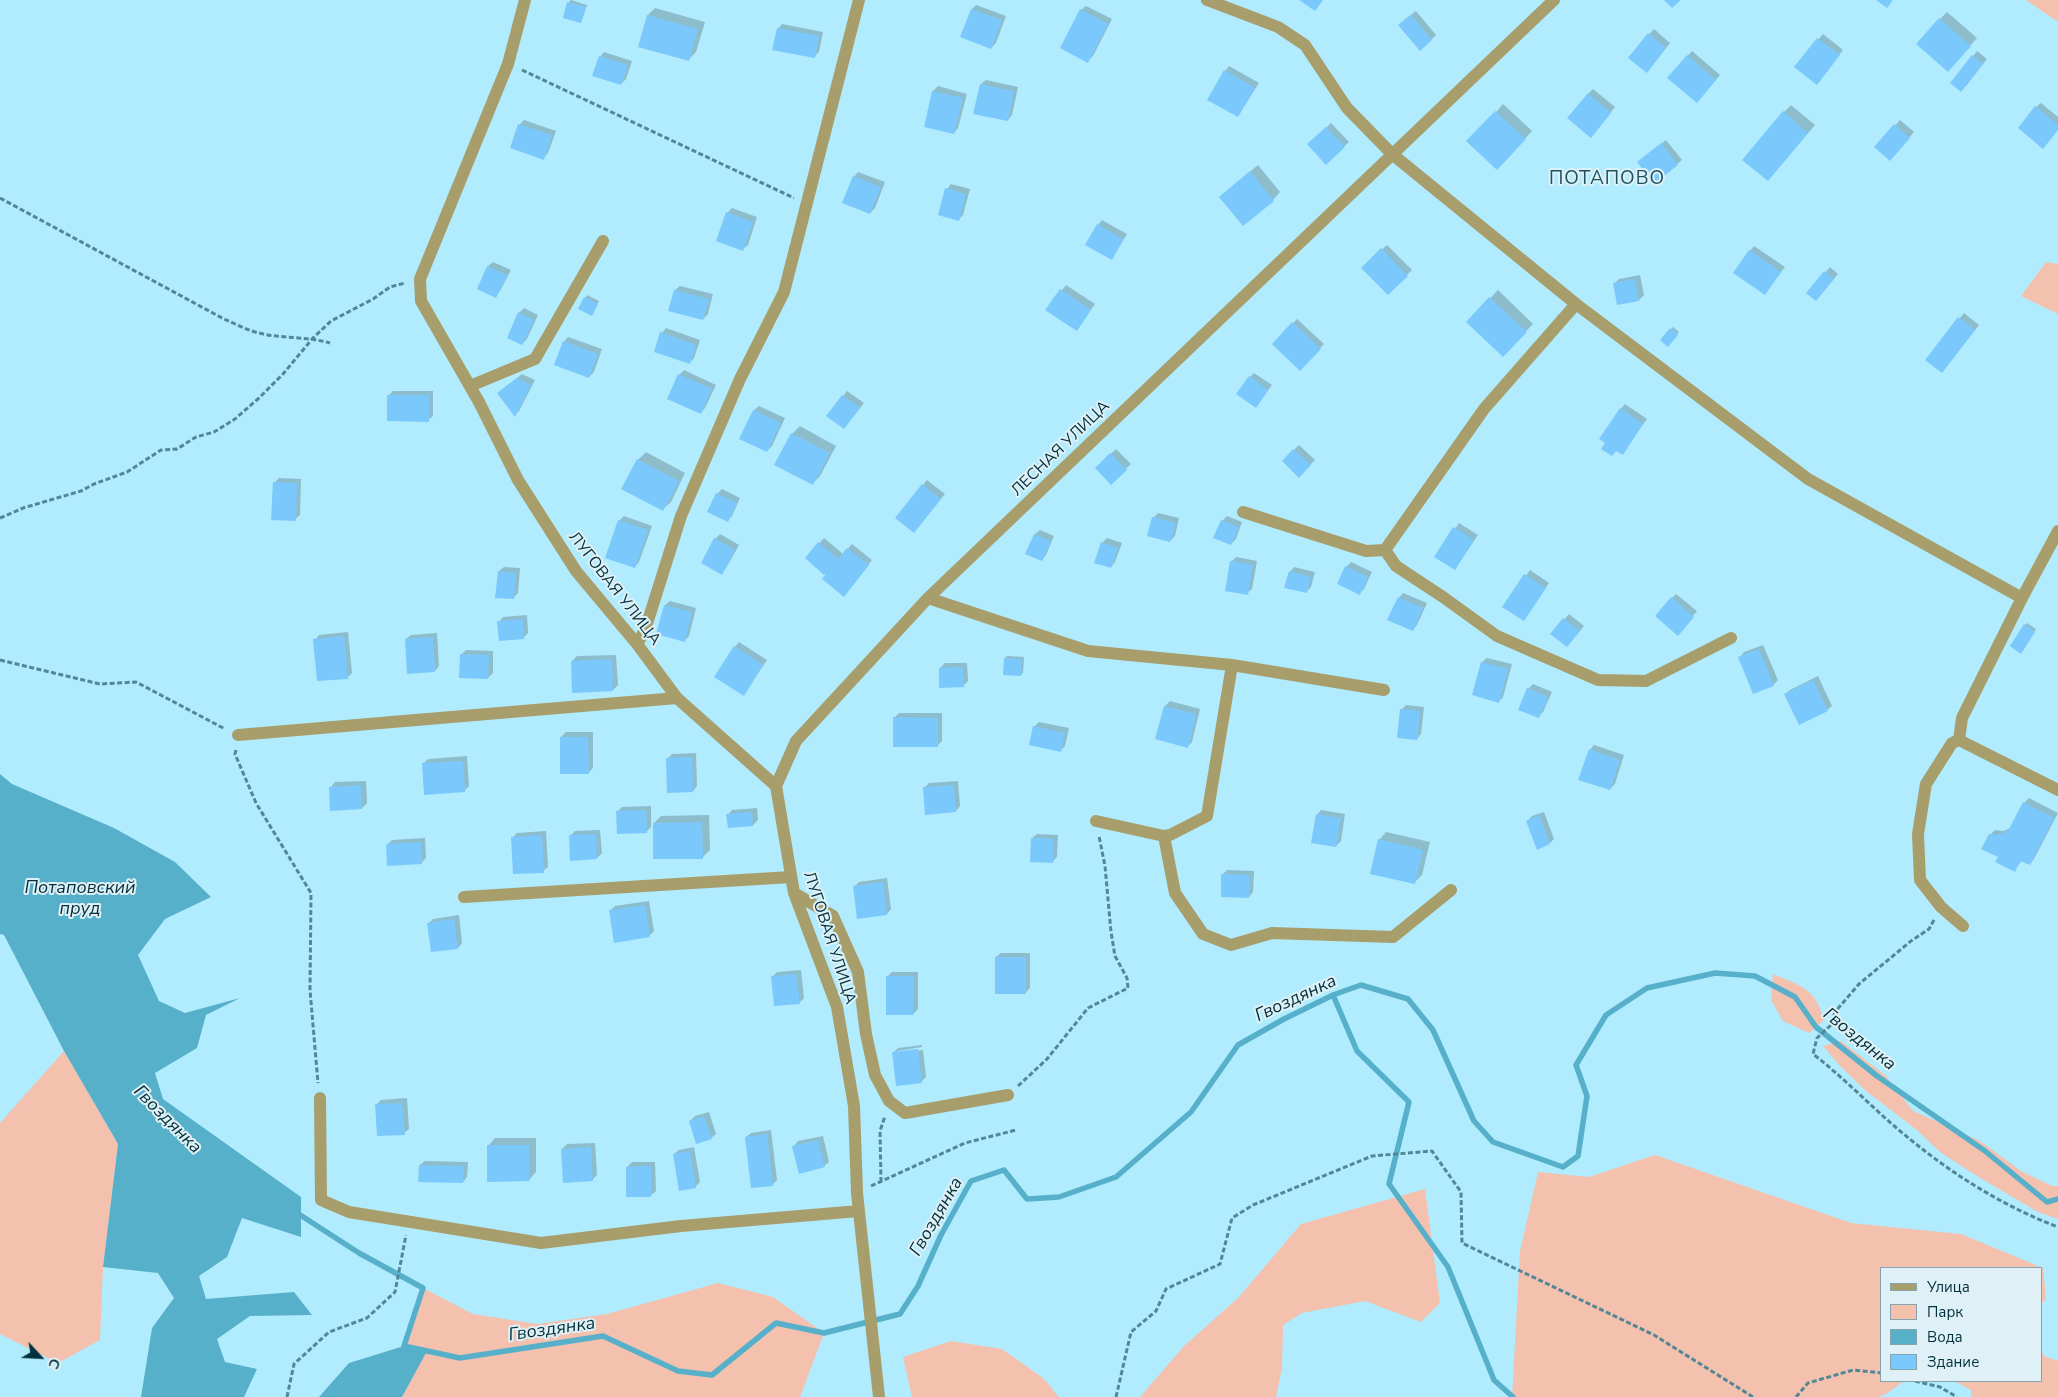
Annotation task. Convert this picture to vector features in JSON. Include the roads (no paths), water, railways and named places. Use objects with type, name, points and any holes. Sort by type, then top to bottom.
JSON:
[{"type":"street","name":"ЛУГОВАЯ УЛИЦА","points":[[525,0],[508,64],[420,279],[421,301],[479,402],[518,480],[576,571],[637,644],[677,698],[776,786],[794,892],[837,1008],[854,1106],[857,1193],[879,1397]]},
{"type":"street","points":[[637,644],[645,630],[681,516],[740,379],[784,292],[859,0]]},
{"type":"street","points":[[1207,0],[1278,27],[1305,45],[1347,108],[1392,154],[1576,304],[1808,479],[2022,598]]},
{"type":"street","name":"ЛЕСНАЯ УЛИЦА","points":[[776,786],[796,741],[928,598],[1554,0]]},
{"type":"street","points":[[470,386],[536,359],[603,241]]},
{"type":"street","points":[[1385,550],[1484,409],[1576,304]]},
{"type":"street","points":[[1243,512],[1366,551],[1385,550]]},
{"type":"street","points":[[1959,740],[1962,718],[2058,531]]},
{"type":"street","points":[[1385,550],[1396,566],[1497,636],[1598,680],[1646,681],[1731,638]]},
{"type":"street","points":[[928,598],[1088,651],[1232,665],[1384,690]]},
{"type":"street","points":[[1096,821],[1164,836],[1170,835],[1207,816],[1232,665]]},
{"type":"street","points":[[238,735],[677,698]]},
{"type":"street","points":[[1963,926],[1941,907],[1920,880],[1918,834],[1926,784],[1952,743],[1959,740],[2058,790]]},
{"type":"street","points":[[1164,836],[1175,893],[1202,934],[1230,945],[1272,933],[1393,937],[1451,890]]},
{"type":"street","points":[[464,896],[791,877]]},
{"type":"street","points":[[794,892],[833,916],[858,972],[866,1034],[875,1074],[889,1101],[905,1113],[1008,1095]]},
{"type":"street","points":[[320,1098],[321,1200],[349,1212],[541,1243],[681,1226],[859,1211]]},
{"type":"water","name":"Потаповский пруд","points":[[0,774],[12,784],[114,828],[175,862],[211,897],[165,919],[138,955],[159,1001],[185,1013],[240,998],[206,1015],[197,1048],[155,1073],[163,1099],[301,1197],[301,1237],[242,1218],[227,1257],[199,1276],[206,1299],[294,1292],[312,1315],[250,1316],[217,1339],[225,1362],[257,1369],[244,1397],[141,1397],[152,1328],[174,1298],[158,1273],[103,1267],[118,1144],[64,1051],[4,935],[0,934]]},
{"type":"water","points":[[404,1346],[427,1351],[402,1397],[319,1397],[349,1363]]},
{"type":"waterway","name":"Гвоздянка","points":[[294,1211],[359,1253],[423,1288],[404,1346],[460,1358],[603,1336],[678,1371],[712,1375],[776,1323],[824,1333],[900,1314],[918,1286],[941,1235],[971,1181],[1004,1170],[1027,1199],[1059,1197],[1116,1177],[1191,1112],[1238,1045],[1284,1019],[1333,995],[1361,985],[1408,999],[1433,1030],[1474,1121],[1493,1142],[1563,1167],[1578,1156],[1587,1096],[1576,1065],[1606,1015],[1647,988],[1715,973],[1755,976],[1795,997],[1816,1027],[1877,1076],[1985,1151],[2047,1202],[2058,1199]]},
{"type":"waterway","points":[[1333,995],[1357,1051],[1409,1102],[1389,1184],[1448,1267],[1494,1380],[1513,1397]]},
{"type":"district","name":"ПОТАПОВО","points":[[1607,179]]}]
